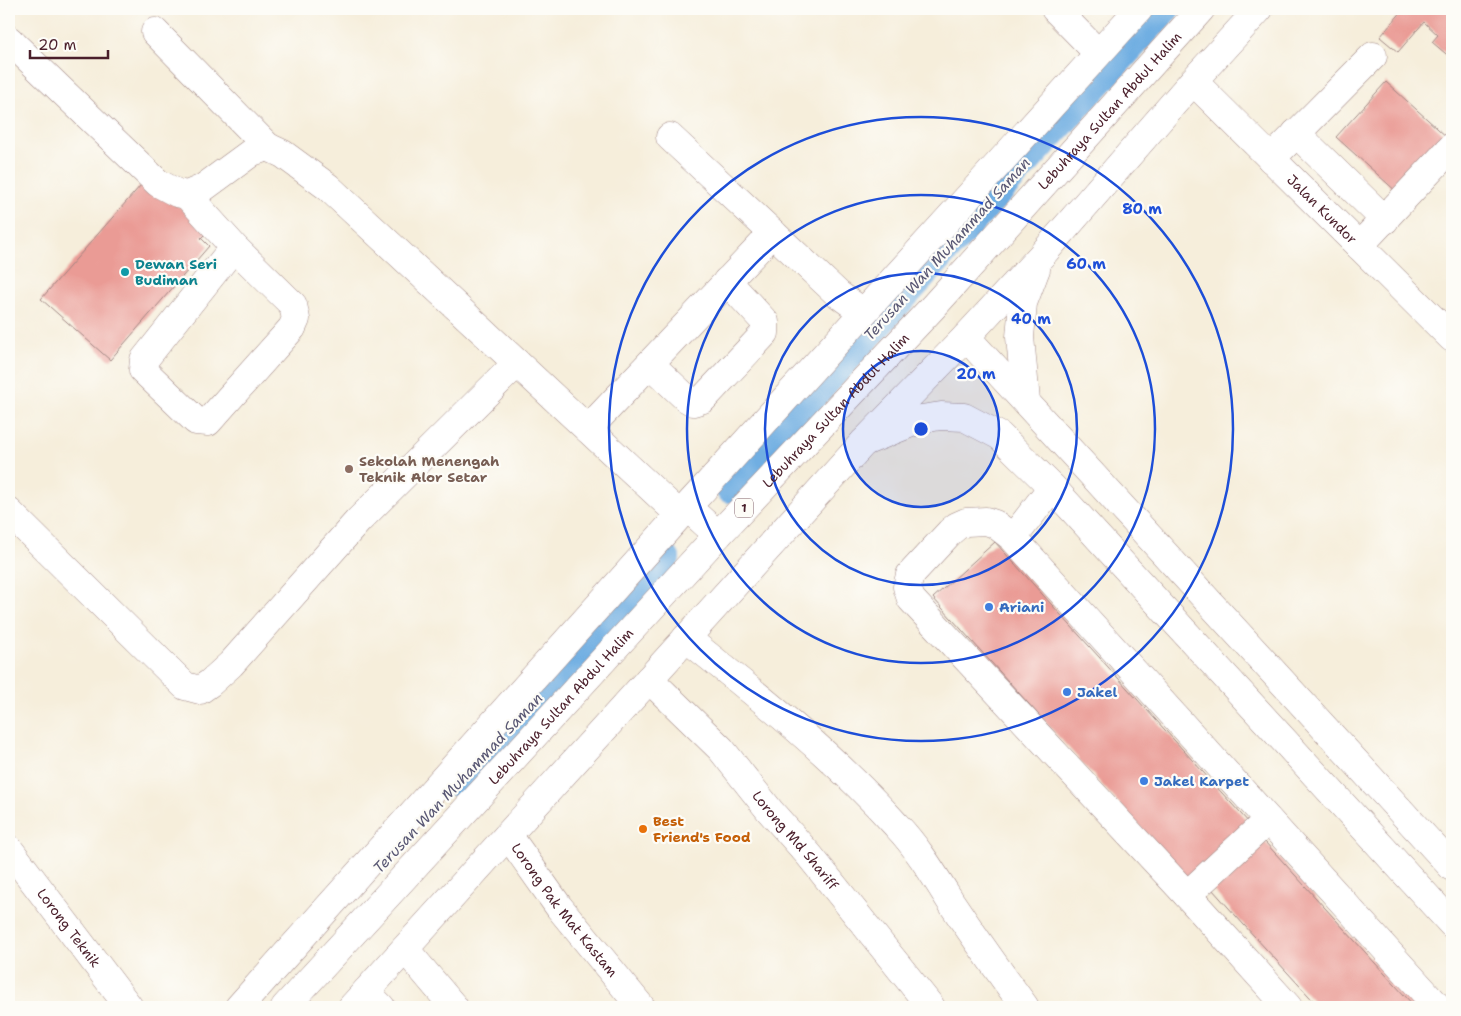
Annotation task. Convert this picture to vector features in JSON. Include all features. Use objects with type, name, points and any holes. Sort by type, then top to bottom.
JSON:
[{"type":"street","points":[[1055,9],[1098,53]]},
{"type":"street","points":[[239,1007],[863,312],[1139,9]]},
{"type":"street","name":"Lebuhraya Sultan Abdul Halim","points":[[285,1007],[718,536],[933,307],[1201,9]]},
{"type":"street","points":[[366,1002],[405,949],[864,442],[966,337],[1041,256],[1192,81],[1259,9]]},
{"type":"street","points":[[155,32],[268,147],[283,154],[328,187],[588,429],[684,511],[718,536]]},
{"type":"street","points":[[9,40],[158,183],[178,193],[187,195],[234,247],[293,305],[296,319],[292,328],[208,422],[202,422],[196,420],[143,370],[144,360],[234,247]]},
{"type":"street","points":[[1271,159],[1373,56]]},
{"type":"street","name":"Jalan Kundor","points":[[1192,81],[1359,246],[1450,330]]},
{"type":"street","points":[[1296,133],[1385,220]]},
{"type":"street","points":[[670,137],[838,294],[863,312]]},
{"type":"street","points":[[187,195],[203,188],[252,152],[268,147]]},
{"type":"street","points":[[1359,246],[1452,148]]},
{"type":"street","points":[[588,429],[773,233]]},
{"type":"street","points":[[1026,401],[1020,337],[1023,303],[1041,256]]},
{"type":"street","points":[[650,364],[686,398],[693,402],[703,400],[764,333],[766,322],[727,281]]},
{"type":"street","points":[[966,337],[1452,867]]},
{"type":"street","points":[[9,512],[185,686],[200,690],[231,664],[358,521],[517,363]]},
{"type":"street","points":[[864,442],[921,419],[941,416],[964,417],[1000,436],[1052,487],[1452,924]]},
{"type":"street","points":[[1013,538],[1052,487]]},
{"type":"street","points":[[1288,1007],[1187,895],[911,599],[906,587],[910,575],[957,526],[966,522],[986,521],[995,524],[1013,538],[1438,1007]]},
{"type":"street","points":[[686,638],[800,730],[831,758],[897,825],[924,858],[961,916],[1026,1007]]},
{"type":"street","name":"Lorong Md Shariff","points":[[649,679],[720,749],[770,811],[809,855],[931,1007]]},
{"type":"street","points":[[1187,895],[1268,820]]},
{"type":"street","name":"Lorong Pak Mat Kastam","points":[[508,835],[559,907],[641,1007]]},
{"type":"street","name":"Lorong Teknik","points":[[9,849],[129,1007]]},
{"type":"street","points":[[405,949],[454,1007]]},
{"type":"building","points":[[1404,9],[1452,9],[1452,59],[1432,42],[1438,35],[1424,22],[1398,52],[1380,37]]},
{"type":"building","points":[[1386,82],[1448,138],[1398,193],[1336,137]]},
{"type":"building","name":"Dewan Seri Budiman","points":[[141,185],[156,186],[208,231],[201,238],[209,246],[110,360],[41,299]]},
{"type":"building","points":[[995,542],[1250,824],[1188,880],[933,598]]},
{"type":"building","points":[[1265,842],[1415,1007],[1319,1007],[1244,925],[1212,889]]},
{"type":"waterway","name":"Terusan Wan Muhammad Saman","points":[[729,489],[1166,9]]},
{"type":"waterway","name":"Terusan Wan Muhammad Saman","points":[[458,783],[666,558]]},
{"type":"place","name":"Dewan Seri Budiman","points":[[125,272]]},
{"type":"place","name":"Sekolah Menengah Teknik Alor Setar","points":[[349,469]]},
{"type":"place","name":"Ariani","points":[[989,607]]},
{"type":"place","name":"Jakel","points":[[1067,692]]},
{"type":"place","name":"Jakel Karpet","points":[[1144,781]]},
{"type":"place","name":"Best Friend's Food","points":[[643,829]]}]
